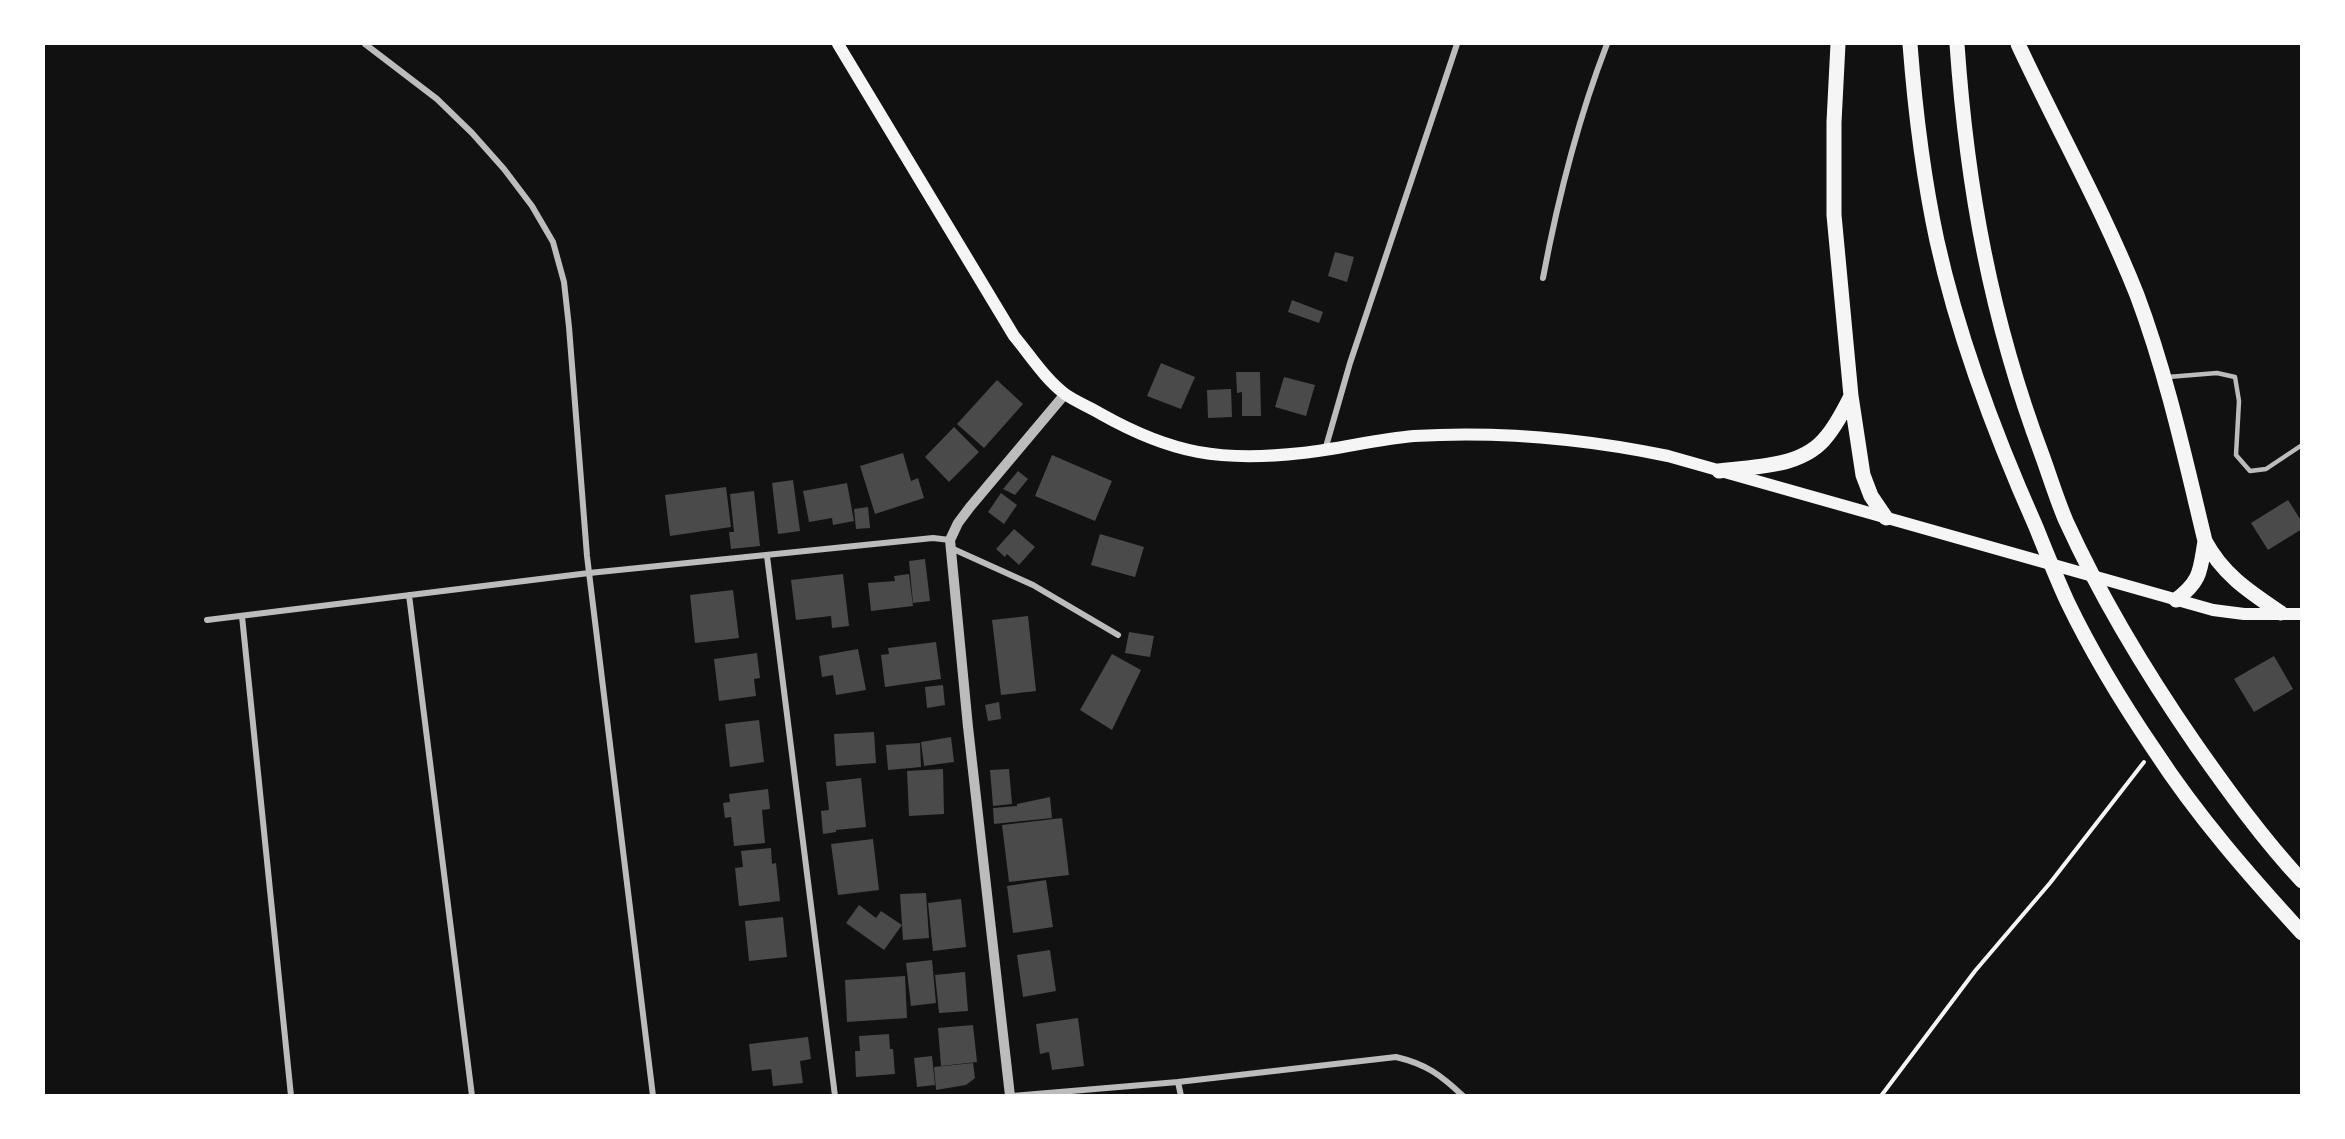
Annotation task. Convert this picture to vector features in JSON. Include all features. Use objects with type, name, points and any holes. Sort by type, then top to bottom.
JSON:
[{"type":"main road","points":[[838,44],[1014,336],[1065,394],[1128,430],[1151,440],[1188,451],[1234,456],[1267,456],[1325,450],[1412,436],[1457,435],[1507,436],[1627,448],[1668,456],[2176,600],[2229,613],[2301,614]]},
{"type":"main road","points":[[1838,44],[1834,122],[1834,215],[1851,396],[1863,475],[1871,496],[1886,518]]},
{"type":"main road","points":[[1910,44],[1924,167],[1937,241],[1967,348],[1996,436],[2067,601],[2154,750],[2228,850],[2301,933]]},
{"type":"main road","points":[[1957,44],[1963,124],[1971,184],[1995,309],[2010,364],[2065,518],[2098,584],[2155,683],[2214,770],[2301,881]]},
{"type":"main road","points":[[2018,44],[2135,292],[2165,377],[2205,541],[2216,561],[2233,579],[2281,613]]},
{"type":"main road","points":[[1719,471],[1798,459],[1813,450],[1832,430],[1851,396]]},
{"type":"main road","points":[[2176,600],[2197,579],[2203,562],[2205,541]]},
{"type":"street","points":[[365,44],[437,99],[504,169],[553,242],[564,282],[589,573],[653,1095]]},
{"type":"street","points":[[1325,450],[1350,363],[1457,44]]},
{"type":"street","points":[[1543,278],[1553,225],[1572,150],[1594,76],[1607,44]]},
{"type":"street","points":[[1065,394],[970,507],[958,523],[950,544],[968,727],[1011,1095],[1178,1082],[1396,1057],[1418,1062],[1443,1076],[1463,1095]]},
{"type":"street","points":[[207,620],[589,573],[933,538],[1034,585],[1118,635]]},
{"type":"street","points":[[767,556],[835,1095]]},
{"type":"street","points":[[409,595],[472,1095]]},
{"type":"street","points":[[242,616],[291,1095]]},
{"type":"street","points":[[1178,1082],[1181,1095]]},
{"type":"lane","points":[[2165,377],[2217,373],[2235,377],[2239,401],[2236,455],[2250,471],[2266,469],[2301,445]]},
{"type":"path","points":[[1881,1095],[1975,971],[2050,883],[2154,750]]},
{"type":"building","points":[[1335,252],[1354,257],[1347,282],[1328,276]]},
{"type":"building","points":[[1292,300],[1323,312],[1319,323],[1288,312]]},
{"type":"building","points":[[1161,363],[1195,377],[1181,409],[1147,396]]},
{"type":"building","points":[[1236,372],[1260,372],[1261,416],[1242,416],[1242,392],[1237,393]]},
{"type":"building","points":[[1284,377],[1315,385],[1306,416],[1275,407]]},
{"type":"building","points":[[997,380],[1023,404],[984,448],[957,424]]},
{"type":"building","points":[[1231,389],[1232,417],[1208,418],[1207,390]]},
{"type":"building","points":[[954,427],[979,452],[949,482],[925,457]]},
{"type":"building","points":[[903,453],[911,481],[918,478],[924,498],[875,514],[860,466]]},
{"type":"building","points":[[1052,455],[1112,481],[1095,521],[1035,496]]},
{"type":"building","points":[[1018,471],[1028,479],[1015,495],[1003,489]]},
{"type":"building","points":[[793,480],[800,531],[778,534],[772,483]]},
{"type":"building","points":[[847,483],[854,521],[833,525],[832,518],[809,522],[803,491]]},
{"type":"building","points":[[726,487],[731,527],[670,536],[665,495]]},
{"type":"building","points":[[754,491],[760,546],[731,549],[729,532],[734,532],[730,494]]},
{"type":"building","points":[[1001,493],[1017,505],[1004,524],[988,512]]},
{"type":"building","points":[[2288,500],[2302,522],[2302,529],[2268,550],[2251,523]]},
{"type":"building","points":[[868,507],[870,528],[856,529],[854,509]]},
{"type":"building","points":[[1014,529],[1035,547],[1019,565],[1007,554],[1005,557],[996,549]]},
{"type":"building","points":[[1100,534],[1144,547],[1135,577],[1091,565]]},
{"type":"building","points":[[925,559],[930,601],[913,603],[909,561]]},
{"type":"building","points":[[843,574],[849,626],[832,628],[831,616],[796,620],[791,580]]},
{"type":"building","points":[[909,574],[913,606],[871,611],[868,583],[895,581],[894,576]]},
{"type":"building","points":[[733,590],[739,638],[695,643],[690,595]]},
{"type":"building","points":[[1028,616],[1036,691],[1001,695],[992,620]]},
{"type":"building","points":[[1129,632],[1154,636],[1150,657],[1125,653]]},
{"type":"building","points":[[936,642],[941,679],[885,687],[881,655],[889,654],[888,648]]},
{"type":"building","points":[[858,649],[866,690],[836,695],[833,675],[822,677],[819,656]]},
{"type":"building","points":[[757,653],[760,678],[754,679],[756,696],[719,701],[714,659]]},
{"type":"building","points":[[1112,654],[1141,670],[1112,730],[1080,710]]},
{"type":"building","points":[[2274,656],[2293,689],[2254,712],[2234,679]]},
{"type":"building","points":[[943,685],[945,705],[927,708],[925,687]]},
{"type":"building","points":[[999,702],[1001,719],[988,721],[985,705]]},
{"type":"building","points":[[759,720],[764,762],[730,767],[725,724]]},
{"type":"building","points":[[874,732],[876,763],[836,766],[834,734]]},
{"type":"building","points":[[951,737],[954,762],[924,766],[921,742]]},
{"type":"building","points":[[920,743],[921,767],[888,770],[886,745]]},
{"type":"building","points":[[943,769],[944,814],[909,816],[907,771]]},
{"type":"building","points":[[1009,769],[1012,804],[993,806],[990,770]]},
{"type":"building","points":[[861,778],[866,827],[836,830],[836,832],[823,834],[821,811],[829,810],[826,782]]},
{"type":"building","points":[[768,789],[770,809],[762,810],[765,843],[734,846],[731,817],[725,818],[723,803],[730,802],[729,794]]},
{"type":"building","points":[[1050,797],[1052,818],[994,824],[993,808],[1017,806],[1017,804]]},
{"type":"building","points":[[1062,818],[1069,875],[1009,882],[1002,825]]},
{"type":"building","points":[[873,839],[879,890],[838,895],[831,844]]},
{"type":"building","points":[[771,848],[772,864],[776,863],[780,901],[739,906],[735,868],[743,867],[741,851]]},
{"type":"building","points":[[1046,880],[1053,927],[1013,933],[1007,886]]},
{"type":"building","points":[[926,893],[929,938],[903,940],[900,894]]},
{"type":"building","points":[[961,899],[966,947],[933,951],[928,903]]},
{"type":"building","points":[[859,905],[876,918],[881,911],[902,925],[884,950],[846,923]]},
{"type":"building","points":[[783,917],[787,957],[749,961],[745,921]]},
{"type":"building","points":[[1050,950],[1056,991],[1023,997],[1017,955]]},
{"type":"building","points":[[932,960],[936,1003],[911,1006],[906,963]]},
{"type":"building","points":[[965,972],[968,1011],[939,1013],[935,975]]},
{"type":"building","points":[[905,976],[907,1018],[847,1022],[845,980]]},
{"type":"building","points":[[1078,1018],[1084,1066],[1052,1070],[1049,1052],[1040,1054],[1036,1024]]},
{"type":"building","points":[[973,1025],[977,1062],[941,1066],[938,1028]]},
{"type":"building","points":[[889,1034],[895,1074],[856,1077],[855,1051],[860,1051],[859,1036]]},
{"type":"building","points":[[808,1037],[811,1059],[800,1061],[803,1083],[773,1086],[771,1069],[752,1071],[749,1044]]},
{"type":"building","points":[[932,1056],[935,1085],[917,1087],[914,1058]]},
{"type":"building","points":[[973,1063],[975,1078],[966,1085],[936,1090],[934,1067]]}]
